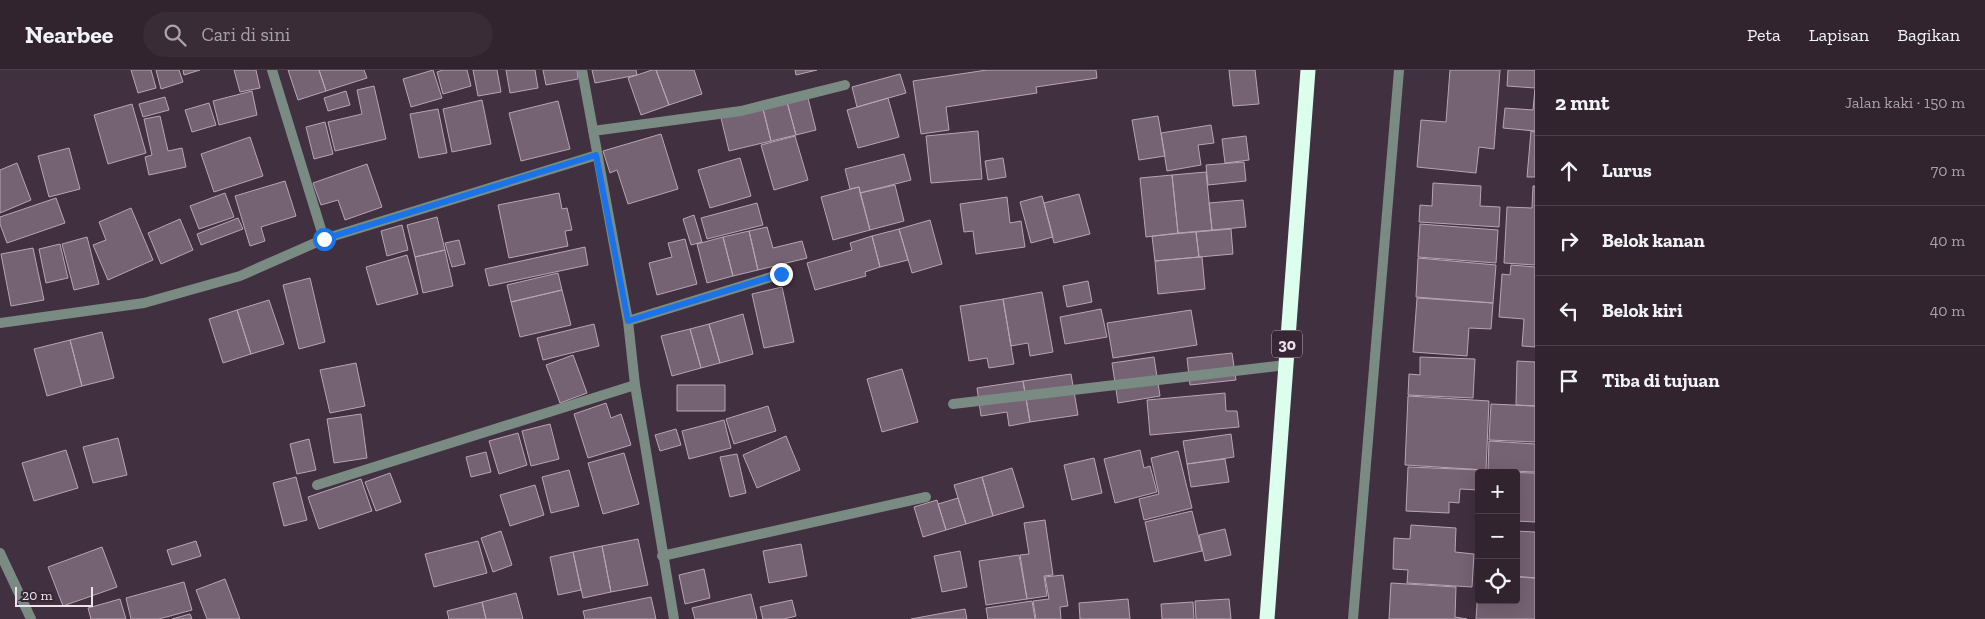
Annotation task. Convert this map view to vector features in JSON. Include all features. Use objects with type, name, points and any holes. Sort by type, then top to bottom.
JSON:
[{"type":"highway","name":"30","points":[[1267,619],[1308,70]]},
{"type":"street","points":[[272,70],[324,239]]},
{"type":"street","points":[[582,70],[596,155],[628,321],[634,385],[674,619]]},
{"type":"street","points":[[1353,619],[1399,70]]},
{"type":"street","points":[[593,132],[741,111],[845,85]]},
{"type":"street","points":[[0,323],[144,303],[240,276],[324,239],[596,155]]},
{"type":"street","points":[[628,321],[781,274]]},
{"type":"street","points":[[953,404],[1286,365]]},
{"type":"street","points":[[317,485],[634,385]]},
{"type":"street","points":[[662,556],[926,497]]},
{"type":"street","points":[[0,553],[31,619]]},
{"type":"building","points":[[131,70],[151,70],[156,88],[138,93]]},
{"type":"building","points":[[156,70],[179,70],[183,82],[161,89]]},
{"type":"building","points":[[183,70],[200,70],[184,75]]},
{"type":"building","points":[[234,70],[256,70],[260,88],[240,92]]},
{"type":"building","points":[[288,70],[319,70],[326,91],[298,100]]},
{"type":"building","points":[[319,70],[364,70],[367,78],[326,91]]},
{"type":"building","points":[[433,70],[442,98],[411,107],[403,79]]},
{"type":"building","points":[[443,70],[467,70],[471,86],[443,94],[437,72]]},
{"type":"building","points":[[473,70],[497,70],[501,92],[478,96]]},
{"type":"building","points":[[506,70],[535,70],[538,88],[510,93]]},
{"type":"building","points":[[543,70],[577,70],[578,79],[546,85]]},
{"type":"building","points":[[592,70],[636,70],[637,75],[595,83]]},
{"type":"building","points":[[656,70],[669,105],[641,115],[628,78]]},
{"type":"building","points":[[656,70],[694,70],[702,94],[669,105]]},
{"type":"building","points":[[795,70],[817,70],[796,75]]},
{"type":"building","points":[[987,70],[1096,70],[1097,78],[1036,87],[1037,93],[946,107],[949,130],[921,134],[913,81]]},
{"type":"building","points":[[1229,70],[1255,70],[1259,104],[1233,106]]},
{"type":"building","points":[[1450,70],[1500,70],[1494,149],[1479,147],[1476,173],[1417,167],[1421,120],[1446,122]]},
{"type":"building","points":[[1508,70],[1535,70],[1535,88],[1507,86]]},
{"type":"building","points":[[900,74],[906,93],[857,107],[852,87]]},
{"type":"building","points":[[374,86],[386,139],[335,151],[328,122],[362,114],[357,90]]},
{"type":"building","points":[[1535,89],[1535,131],[1503,128],[1505,108],[1533,110]]},
{"type":"building","points":[[252,91],[257,115],[219,125],[213,101]]},
{"type":"building","points":[[346,91],[350,105],[328,111],[324,98]]},
{"type":"building","points":[[165,97],[169,110],[143,117],[139,104]]},
{"type":"building","points":[[808,98],[816,130],[796,135],[787,102]]},
{"type":"building","points":[[888,98],[899,137],[858,148],[847,110]]},
{"type":"building","points":[[482,100],[491,144],[452,152],[443,109]]},
{"type":"building","points":[[558,101],[570,149],[521,161],[509,113]]},
{"type":"building","points":[[787,102],[796,135],[771,141],[763,109]]},
{"type":"building","points":[[209,103],[216,125],[192,132],[185,110]]},
{"type":"building","points":[[132,104],[146,153],[108,164],[94,115]]},
{"type":"building","points":[[438,109],[447,153],[419,158],[410,114]]},
{"type":"building","points":[[763,109],[771,141],[729,151],[721,118]]},
{"type":"building","points":[[160,116],[168,151],[182,148],[186,167],[149,175],[145,157],[152,155],[144,119]]},
{"type":"building","points":[[1158,116],[1165,156],[1139,160],[1132,120]]},
{"type":"building","points":[[325,122],[333,154],[314,159],[306,127]]},
{"type":"building","points":[[1211,125],[1214,143],[1198,145],[1201,165],[1167,171],[1161,133]]},
{"type":"building","points":[[978,131],[982,179],[931,183],[926,136]]},
{"type":"building","points":[[1531,131],[1535,132],[1535,177],[1527,177]]},
{"type":"building","points":[[661,134],[678,189],[628,204],[617,170],[610,173],[603,151]]},
{"type":"building","points":[[795,136],[808,180],[774,190],[761,145]]},
{"type":"building","points":[[1246,136],[1249,160],[1225,163],[1222,139]]},
{"type":"building","points":[[250,137],[263,176],[214,192],[201,154]]},
{"type":"building","points":[[69,148],[80,189],[49,197],[38,156]]},
{"type":"building","points":[[904,154],[911,180],[860,193],[859,187],[850,189],[845,169]]},
{"type":"building","points":[[740,158],[751,196],[710,208],[698,170]]},
{"type":"building","points":[[1003,158],[1006,177],[988,180],[985,161]]},
{"type":"building","points":[[1244,162],[1246,181],[1208,185],[1206,165]]},
{"type":"building","points":[[17,163],[31,200],[0,213],[0,170]]},
{"type":"building","points":[[367,164],[382,207],[345,220],[338,200],[321,205],[313,183]]},
{"type":"building","points":[[1206,172],[1212,230],[1178,233],[1172,175]]},
{"type":"building","points":[[1172,175],[1178,233],[1146,237],[1140,178]]},
{"type":"building","points":[[285,181],[296,216],[261,227],[265,241],[250,246],[235,196]]},
{"type":"building","points":[[1433,183],[1481,186],[1480,206],[1500,207],[1499,227],[1419,222],[1420,205],[1432,206]]},
{"type":"building","points":[[895,185],[904,221],[870,230],[860,193]]},
{"type":"building","points":[[1533,186],[1535,186],[1535,265],[1504,263],[1507,207],[1532,208]]},
{"type":"building","points":[[859,187],[870,230],[833,240],[821,197]]},
{"type":"building","points":[[225,193],[234,217],[199,229],[190,206]]},
{"type":"building","points":[[559,193],[562,209],[567,208],[572,230],[565,231],[568,246],[509,258],[498,205]]},
{"type":"building","points":[[1079,194],[1090,234],[1054,243],[1044,203]]},
{"type":"building","points":[[1042,196],[1053,237],[1031,243],[1020,202]]},
{"type":"building","points":[[1007,197],[1010,223],[1021,221],[1025,247],[976,254],[973,231],[964,232],[960,204]]},
{"type":"building","points":[[56,198],[65,223],[7,243],[0,224],[0,217]]},
{"type":"building","points":[[1243,200],[1246,227],[1212,230],[1209,203]]},
{"type":"building","points":[[757,203],[763,225],[707,239],[701,218]]},
{"type":"building","points":[[131,208],[153,260],[108,280],[93,245],[106,240],[99,222]]},
{"type":"building","points":[[694,215],[702,242],[691,245],[683,219]]},
{"type":"building","points":[[437,217],[445,250],[415,257],[407,225]]},
{"type":"building","points":[[238,218],[243,229],[201,245],[197,234]]},
{"type":"building","points":[[180,219],[193,250],[161,264],[148,233]]},
{"type":"building","points":[[930,220],[942,264],[912,273],[899,229]]},
{"type":"building","points":[[1420,224],[1498,230],[1496,263],[1418,257]]},
{"type":"building","points":[[402,225],[408,250],[387,256],[381,231]]},
{"type":"building","points":[[767,227],[773,248],[802,241],[807,258],[758,270],[749,231]]},
{"type":"building","points":[[899,229],[908,260],[880,267],[872,236]]},
{"type":"building","points":[[1231,229],[1233,254],[1199,257],[1196,232]]},
{"type":"building","points":[[749,231],[758,270],[733,276],[723,237]]},
{"type":"building","points":[[1196,232],[1199,257],[1155,261],[1152,236]]},
{"type":"building","points":[[872,236],[880,267],[865,272],[866,276],[815,290],[807,263],[852,250],[850,243]]},
{"type":"building","points":[[87,237],[99,284],[74,290],[62,244]]},
{"type":"building","points":[[723,237],[733,276],[707,283],[697,244]]},
{"type":"building","points":[[685,239],[697,284],[657,295],[649,263],[672,257],[668,243]]},
{"type":"building","points":[[459,240],[465,264],[452,267],[445,243]]},
{"type":"building","points":[[60,244],[68,278],[46,283],[39,249]]},
{"type":"building","points":[[585,247],[588,265],[489,286],[485,269]]},
{"type":"building","points":[[33,248],[44,300],[11,306],[1,254]]},
{"type":"building","points":[[445,250],[453,286],[423,293],[415,257]]},
{"type":"building","points":[[407,255],[418,294],[377,305],[366,267]]},
{"type":"building","points":[[1202,257],[1205,289],[1158,294],[1155,261]]},
{"type":"building","points":[[1418,258],[1496,265],[1493,303],[1416,297]]},
{"type":"building","points":[[1511,265],[1535,267],[1535,347],[1522,346],[1524,319],[1499,317],[1502,274],[1510,275]]},
{"type":"building","points":[[558,273],[562,290],[511,302],[507,285]]},
{"type":"building","points":[[310,278],[325,342],[299,349],[283,285]]},
{"type":"building","points":[[1088,281],[1092,302],[1067,307],[1063,286]]},
{"type":"building","points":[[782,287],[794,342],[764,348],[752,294]]},
{"type":"building","points":[[562,290],[571,325],[520,337],[511,302]]},
{"type":"building","points":[[1042,292],[1053,352],[1030,356],[1028,343],[1011,346],[1003,299]]},
{"type":"building","points":[[1417,298],[1493,303],[1491,329],[1469,328],[1467,356],[1413,352]]},
{"type":"building","points":[[1003,299],[1014,364],[989,368],[987,358],[969,361],[960,306]]},
{"type":"building","points":[[269,300],[284,344],[251,354],[237,310]]},
{"type":"building","points":[[1101,309],[1107,337],[1065,344],[1060,317]]},
{"type":"building","points":[[237,310],[251,354],[223,363],[209,319]]},
{"type":"building","points":[[1191,310],[1197,345],[1113,358],[1107,323]]},
{"type":"building","points":[[743,314],[753,354],[720,363],[709,324]]},
{"type":"building","points":[[594,324],[599,346],[543,360],[537,338]]},
{"type":"building","points":[[709,324],[720,363],[701,368],[690,329]]},
{"type":"building","points":[[690,329],[701,368],[672,376],[661,336]]},
{"type":"building","points":[[102,332],[114,378],[82,386],[70,340]]},
{"type":"building","points":[[70,340],[82,386],[47,396],[34,349]]},
{"type":"building","points":[[1232,353],[1236,380],[1190,385],[1187,358]]},
{"type":"building","points":[[573,355],[587,393],[560,403],[546,365]]},
{"type":"building","points":[[1154,357],[1160,396],[1118,403],[1112,363]]},
{"type":"building","points":[[1420,357],[1475,359],[1473,398],[1408,395],[1409,374],[1420,375]]},
{"type":"building","points":[[1517,361],[1535,362],[1535,406],[1516,405]]},
{"type":"building","points":[[356,363],[365,406],[330,413],[320,370]]},
{"type":"building","points":[[902,369],[918,422],[882,432],[867,379]]},
{"type":"building","points":[[1071,374],[1078,415],[1030,422],[1023,381]]},
{"type":"building","points":[[1023,381],[1030,422],[1009,426],[1007,412],[981,416],[977,388]]},
{"type":"building","points":[[677,385],[725,385],[725,411],[677,411]]},
{"type":"building","points":[[1225,393],[1226,411],[1237,411],[1239,427],[1150,435],[1147,400]]},
{"type":"building","points":[[1408,396],[1489,401],[1486,469],[1405,465]]},
{"type":"building","points":[[606,403],[611,418],[621,414],[631,445],[588,458],[574,414]]},
{"type":"building","points":[[1491,404],[1535,406],[1535,442],[1489,440]]},
{"type":"building","points":[[768,406],[776,431],[734,444],[726,419]]},
{"type":"building","points":[[361,414],[367,458],[334,463],[327,419]]},
{"type":"building","points":[[724,420],[731,448],[689,459],[682,431]]},
{"type":"building","points":[[550,424],[559,459],[531,466],[522,431]]},
{"type":"building","points":[[676,429],[681,445],[660,451],[655,435]]},
{"type":"building","points":[[518,433],[527,465],[499,474],[489,441]]},
{"type":"building","points":[[1231,434],[1234,457],[1187,464],[1183,441]]},
{"type":"building","points":[[786,436],[800,470],[757,488],[743,455]]},
{"type":"building","points":[[118,438],[127,475],[93,483],[83,447]]},
{"type":"building","points":[[309,439],[316,470],[297,474],[290,444]]},
{"type":"building","points":[[1489,441],[1535,444],[1535,472],[1520,471],[1520,469],[1488,469]]},
{"type":"building","points":[[66,450],[78,488],[34,501],[22,463]]},
{"type":"building","points":[[1140,450],[1144,468],[1150,466],[1157,492],[1115,503],[1104,459]]},
{"type":"building","points":[[1178,451],[1192,508],[1144,520],[1139,499],[1159,494],[1151,458]]},
{"type":"building","points":[[486,452],[491,472],[471,477],[466,457]]},
{"type":"building","points":[[624,453],[639,504],[603,514],[588,463]]},
{"type":"building","points":[[737,454],[746,493],[730,497],[720,457]]},
{"type":"building","points":[[1094,458],[1102,493],[1072,500],[1064,465]]},
{"type":"building","points":[[1225,459],[1229,482],[1191,487],[1187,464]]},
{"type":"building","points":[[1408,467],[1475,470],[1475,490],[1460,489],[1459,503],[1449,502],[1449,513],[1406,511]]},
{"type":"building","points":[[1012,468],[1024,507],[993,516],[982,477]]},
{"type":"building","points":[[569,470],[579,506],[551,513],[542,477]]},
{"type":"building","points":[[390,473],[401,502],[376,511],[365,482]]},
{"type":"building","points":[[1520,473],[1535,473],[1535,522],[1520,521]]},
{"type":"building","points":[[296,477],[307,520],[284,526],[273,483]]},
{"type":"building","points":[[982,477],[993,516],[966,524],[954,485]]},
{"type":"building","points":[[361,479],[372,511],[319,529],[308,497]]},
{"type":"building","points":[[535,485],[544,515],[510,526],[500,495]]},
{"type":"building","points":[[958,498],[966,524],[946,530],[938,504]]},
{"type":"building","points":[[937,500],[946,530],[923,537],[914,507]]},
{"type":"building","points":[[1192,511],[1202,551],[1154,562],[1145,522]]},
{"type":"building","points":[[1045,520],[1053,575],[1044,576],[1047,596],[1027,599],[1020,555],[1029,554],[1024,523]]},
{"type":"building","points":[[1411,525],[1456,528],[1455,552],[1474,554],[1472,587],[1407,583],[1408,570],[1393,569],[1394,538],[1410,539]]},
{"type":"building","points":[[1225,529],[1231,555],[1205,561],[1199,535]]},
{"type":"building","points":[[501,531],[512,565],[493,572],[481,538]]},
{"type":"building","points":[[1520,531],[1535,532],[1535,578],[1520,576]]},
{"type":"building","points":[[638,539],[648,585],[611,592],[602,546]]},
{"type":"building","points":[[196,541],[201,556],[172,565],[167,550]]},
{"type":"building","points":[[478,541],[487,573],[434,587],[425,554]]},
{"type":"building","points":[[801,544],[807,576],[769,583],[763,551]]},
{"type":"building","points":[[602,546],[611,592],[583,598],[573,552]]},
{"type":"building","points":[[102,547],[117,587],[63,606],[48,567]]},
{"type":"building","points":[[960,551],[967,587],[942,592],[934,556]]},
{"type":"building","points":[[573,552],[581,590],[558,595],[550,557]]},
{"type":"building","points":[[1019,555],[1027,599],[986,605],[979,561]]},
{"type":"building","points":[[704,569],[710,598],[685,604],[679,575]]},
{"type":"building","points":[[1063,575],[1068,606],[1060,607],[1061,619],[1036,619],[1033,601],[1049,599],[1045,577]]},
{"type":"building","points":[[1520,577],[1535,578],[1535,619],[1476,619],[1477,604],[1520,604]]},
{"type":"building","points":[[225,579],[240,619],[207,619],[196,590]]},
{"type":"building","points":[[184,582],[192,610],[159,619],[131,619],[126,598]]},
{"type":"building","points":[[1391,583],[1456,587],[1455,617],[1467,619],[1389,619]]},
{"type":"building","points":[[516,593],[523,619],[486,619],[482,602]]},
{"type":"building","points":[[751,594],[757,619],[695,619],[692,608]]},
{"type":"building","points":[[651,597],[656,619],[585,619],[583,611]]},
{"type":"building","points":[[120,599],[126,619],[91,619],[88,608]]},
{"type":"building","points":[[1128,599],[1130,619],[1080,619],[1079,603]]},
{"type":"building","points":[[1229,599],[1231,619],[1196,619],[1195,601]]},
{"type":"building","points":[[792,600],[796,616],[784,619],[763,619],[760,607]]},
{"type":"building","points":[[1032,601],[1035,619],[988,619],[986,608]]},
{"type":"building","points":[[482,602],[486,619],[449,619],[447,611]]},
{"type":"building","points":[[1193,602],[1194,619],[1162,619],[1161,604]]},
{"type":"building","points":[[965,609],[967,619],[911,619]]},
{"type":"building","points":[[190,614],[192,619],[172,619]]},
{"type":"route","points":[[324,239],[596,155],[628,321],[781,274]]}]
